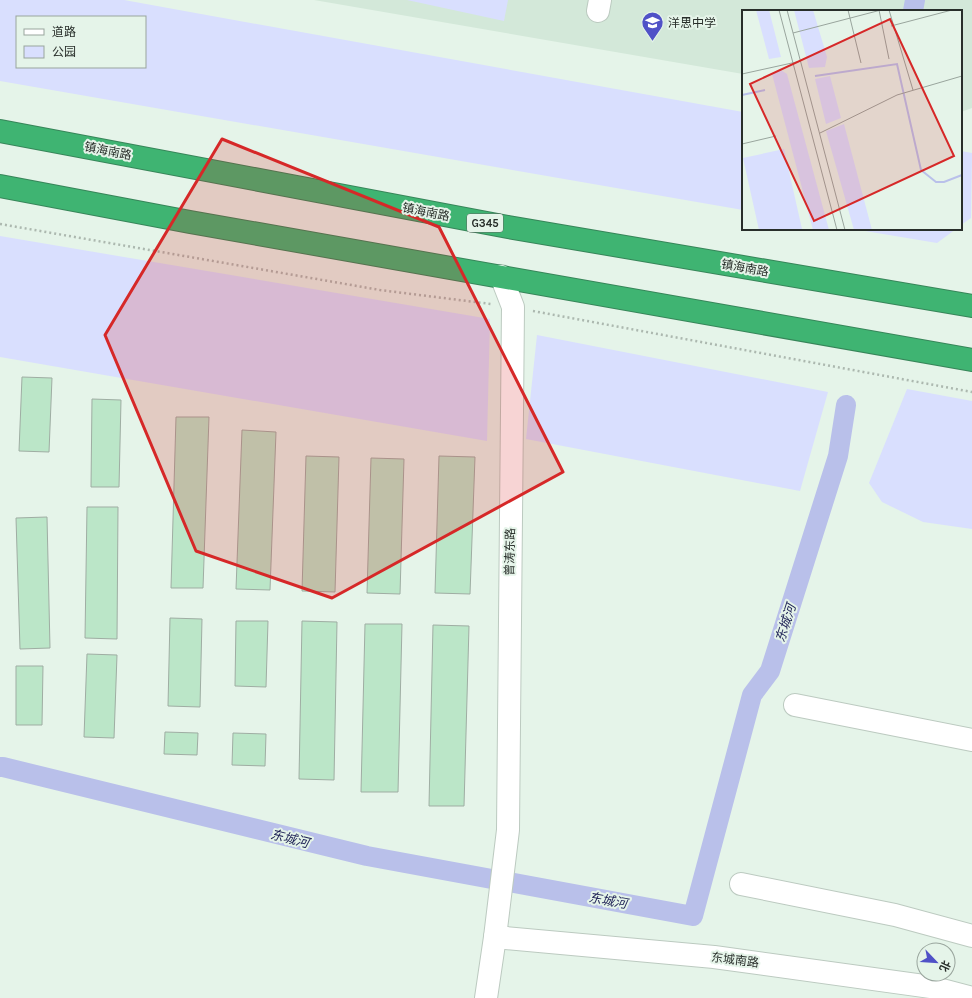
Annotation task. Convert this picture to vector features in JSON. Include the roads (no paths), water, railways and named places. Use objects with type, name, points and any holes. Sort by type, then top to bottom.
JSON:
[{"type":"highway","name":"镇海南路","points":[[0,131],[508,227],[972,306]]},
{"type":"highway","points":[[0,186],[190,222],[971,357]]},
{"type":"street","name":"曾涛东路","points":[[495,937],[508,830],[513,307],[501,276]]},
{"type":"street","points":[[795,705],[972,740]]},
{"type":"street","points":[[741,884],[895,915],[972,936]]},
{"type":"street","points":[[486,998],[495,937]]},
{"type":"street","name":"东城南路","points":[[495,937],[714,957],[972,998]]},
{"type":"waterway","name":"东城河","points":[[913,10],[915,0]]},
{"type":"waterway","name":"东城河","points":[[0,767],[367,856],[693,916],[752,695],[770,671],[838,456],[846,405]]},
{"type":"place","name":"洋思中学","points":[[652,42]]}]
